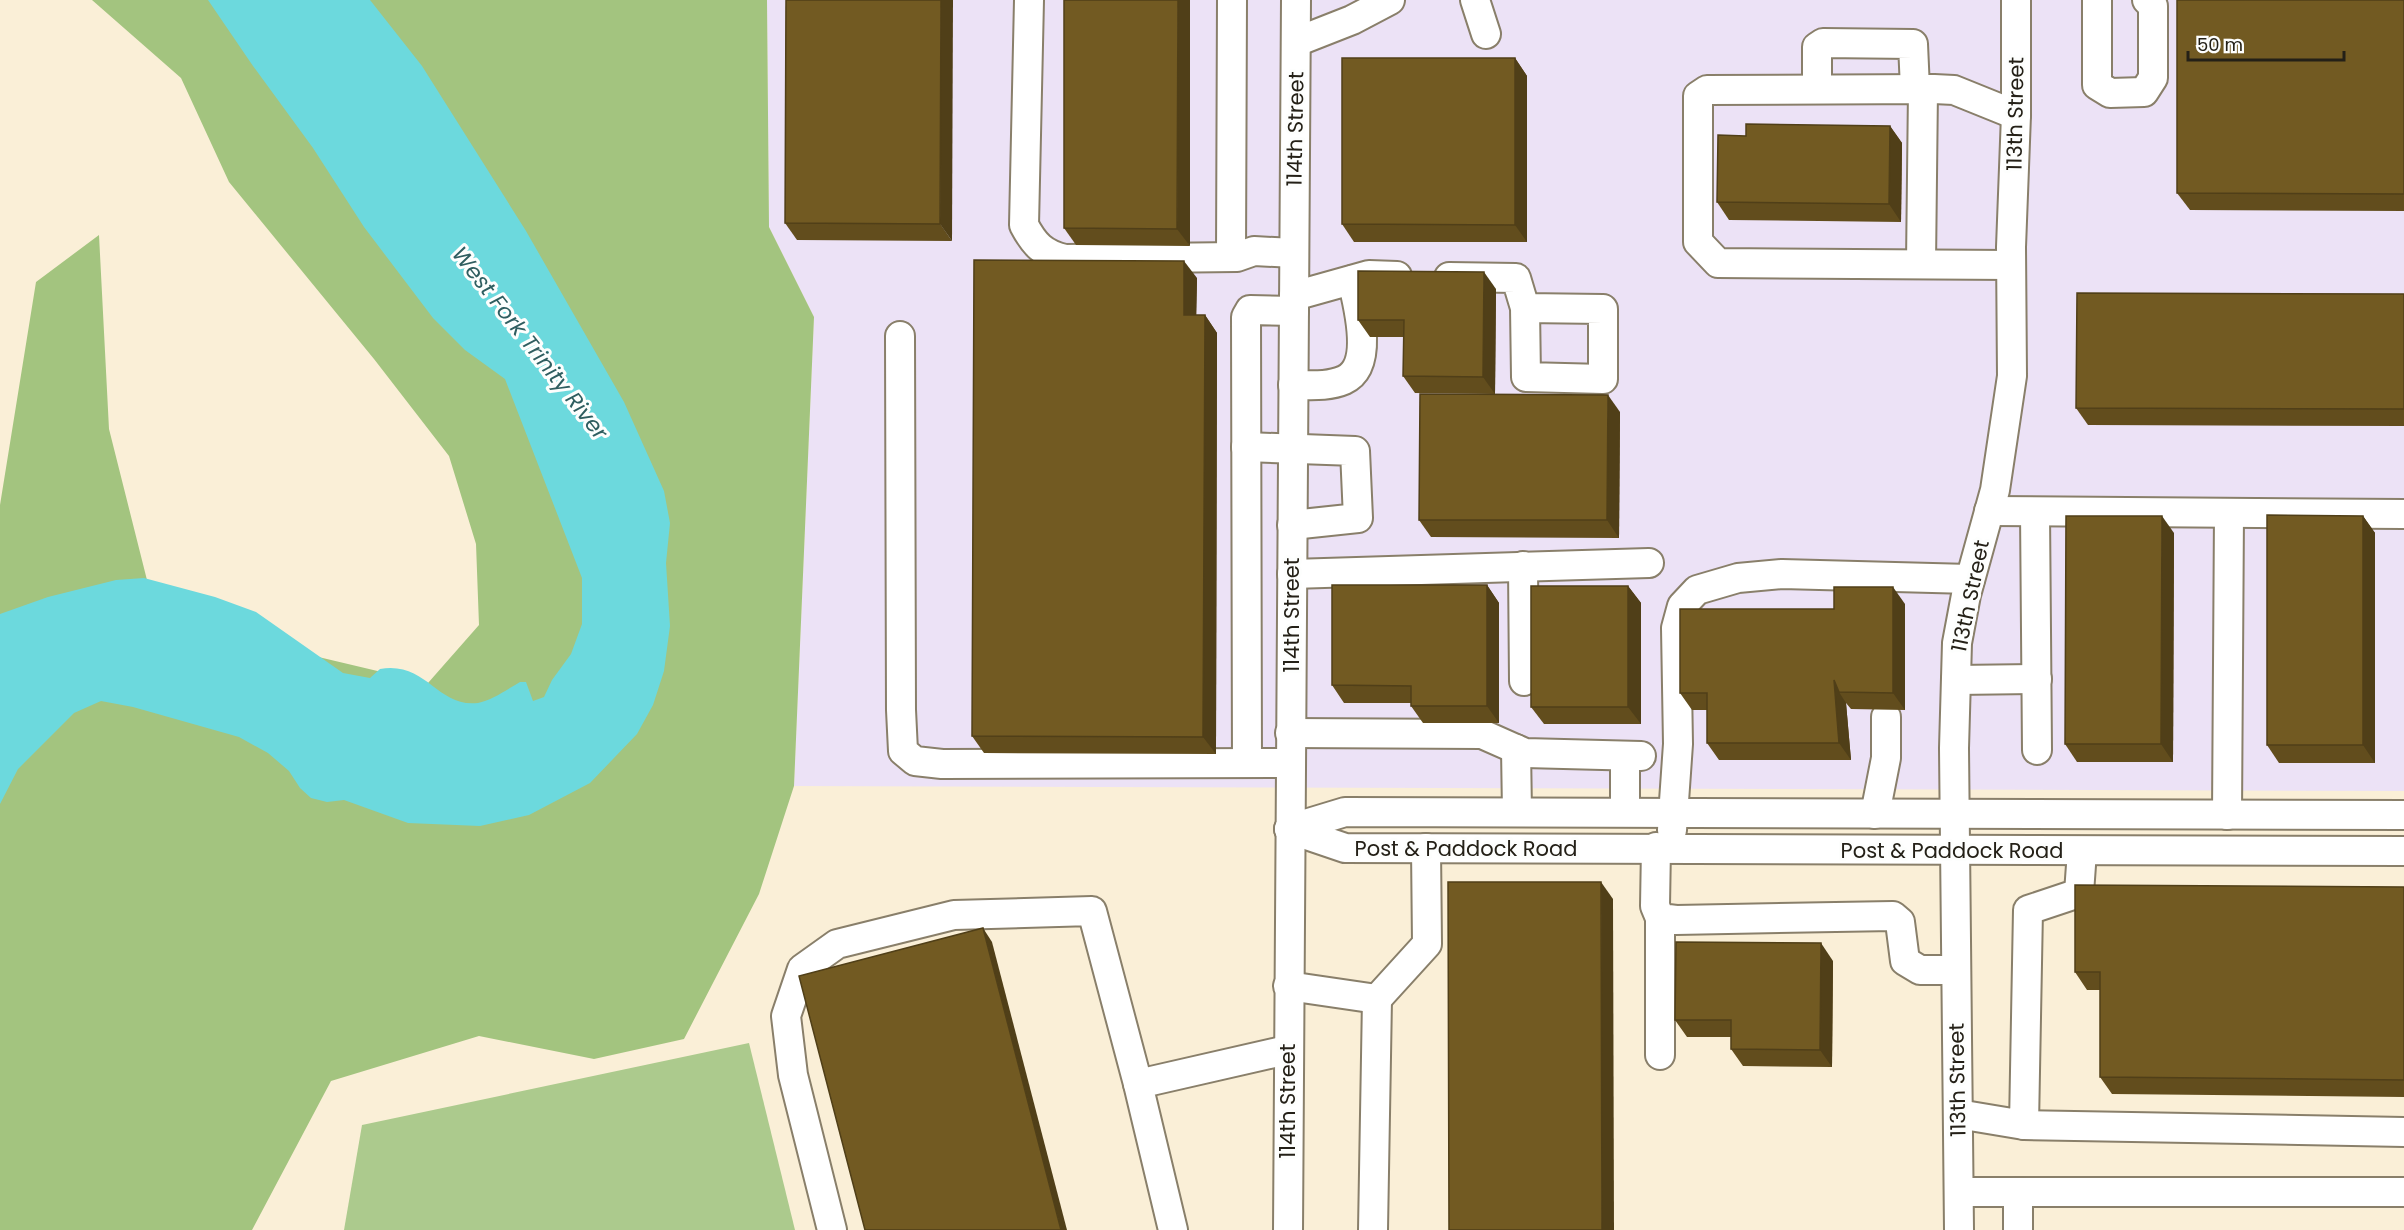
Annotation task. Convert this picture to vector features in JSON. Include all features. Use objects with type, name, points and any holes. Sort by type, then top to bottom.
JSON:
[{"type":"street","points":[[1029,0],[1024,225],[1034,243],[1049,255],[1065,259],[1231,257],[1254,251],[1294,253]]},
{"type":"street","points":[[1231,257],[1232,0]]},
{"type":"street","name":"114th Street","points":[[1288,1230],[1287,1050],[1296,0]]},
{"type":"street","points":[[1296,42],[1352,20],[1390,0]]},
{"type":"street","points":[[1475,0],[1486,34]]},
{"type":"street","name":"113th Street","points":[[1959,1230],[1954,815],[1957,643],[1970,579],[1989,512],[2008,418],[2012,376],[2016,0]]},
{"type":"street","points":[[2097,0],[2097,85],[2110,93],[2144,92],[2153,78],[2153,6],[2147,0]]},
{"type":"street","points":[[1817,89],[1816,47],[1823,43],[1910,43],[1914,46],[1919,88],[1922,264]]},
{"type":"street","points":[[2012,265],[1718,263],[1698,242],[1698,96],[1707,90],[1919,88],[1954,90],[2016,115]]},
{"type":"street","points":[[1247,763],[1247,312],[1294,303],[1369,275],[1516,278],[1525,308]]},
{"type":"street","points":[[1293,385],[1333,384],[1347,379],[1356,370],[1361,354],[1362,334],[1352,280]]},
{"type":"street","points":[[900,336],[903,751],[915,761],[942,764],[1290,763]]},
{"type":"street","points":[[1246,447],[1355,451],[1358,518],[1292,525]]},
{"type":"street","points":[[1989,512],[2404,514]]},
{"type":"street","points":[[2035,512],[2037,750]]},
{"type":"street","points":[[2227,815],[2229,513]]},
{"type":"street","points":[[1292,574],[1649,563]]},
{"type":"street","points":[[1523,566],[1524,681]]},
{"type":"street","points":[[1660,1055],[1660,918],[1655,906],[1672,812],[1678,744],[1676,628],[1682,606],[1697,590],[1738,578],[1782,574],[1970,579]]},
{"type":"street","points":[[1956,670],[2036,671]]},
{"type":"street","points":[[1875,814],[1886,758],[1886,717]]},
{"type":"street","points":[[1290,733],[1482,734],[1525,753],[1633,756],[1625,812]]},
{"type":"street","points":[[1516,749],[1517,812]]},
{"type":"street","name":"Post & Paddock Road","points":[[1289,830],[1345,812],[2404,815]]},
{"type":"street","name":"Post & Paddock Road","points":[[1289,830],[1345,848],[1664,847],[1955,851],[2404,851]]},
{"type":"street","points":[[1373,1230],[1377,999],[1427,944],[1426,848]]},
{"type":"street","points":[[2024,1125],[2028,909],[2079,893],[2082,851]]},
{"type":"street","points":[[832,1230],[793,1075],[786,1016],[802,969],[837,944],[954,915],[1092,911],[1138,1084],[1173,1230]]},
{"type":"street","points":[[1660,918],[1676,920],[1893,916],[1900,922],[1905,961],[1920,970],[1956,970]]},
{"type":"street","points":[[1288,986],[1377,999]]},
{"type":"street","points":[[1138,1084],[1287,1050]]},
{"type":"street","points":[[1958,1114],[2024,1125],[2404,1132]]},
{"type":"street","points":[[1959,1192],[2404,1192]]},
{"type":"street","points":[[2018,1230],[2019,1192]]},
{"type":"shaded area","points":[[767,0],[2404,0],[2404,791],[794,786],[814,317],[769,227]]},
{"type":"green space","points":[[92,0],[767,0],[769,227],[814,317],[794,786],[759,894],[684,1039],[594,1059],[479,1036],[331,1081],[252,1230],[0,1230],[0,505],[36,282],[99,235],[109,429],[149,588],[289,650],[428,683],[479,625],[476,544],[449,456],[374,359],[229,182],[181,78]]},
{"type":"green space","points":[[749,1043],[795,1230],[344,1230],[362,1125]]},
{"type":"water","name":"West Fork Trinity River","points":[[208,0],[370,0],[422,66],[526,231],[624,402],[664,491],[670,523],[666,563],[670,626],[664,671],[653,705],[637,734],[590,783],[529,815],[480,826],[408,823],[344,800],[327,802],[311,798],[300,788],[289,771],[268,753],[239,737],[133,707],[101,701],[74,713],[18,769],[0,804],[0,614],[48,597],[116,580],[144,578],[215,597],[256,612],[343,673],[370,678],[380,669],[396,668],[421,678],[452,699],[464,703],[488,700],[520,682],[526,682],[533,701],[544,697],[552,680],[571,654],[582,624],[582,578],[505,379],[465,350],[433,318],[364,227],[313,148]]},
{"type":"building","points":[[786,0],[941,0],[940,224],[785,223]]},
{"type":"building","points":[[1064,0],[1178,0],[1177,229],[1064,228]]},
{"type":"building","points":[[2177,0],[2404,0],[2404,194],[2177,193]]},
{"type":"building","points":[[1342,58],[1515,58],[1515,225],[1342,224]]},
{"type":"building","points":[[1746,124],[1890,126],[1889,204],[1717,202],[1718,135],[1746,136]]},
{"type":"building","points":[[974,260],[1184,261],[1184,315],[1205,315],[1203,737],[972,736]]},
{"type":"building","points":[[1358,271],[1484,272],[1483,377],[1403,376],[1404,320],[1358,320]]},
{"type":"building","points":[[2077,293],[2404,294],[2404,409],[2076,408]]},
{"type":"building","points":[[1420,394],[1608,395],[1607,520],[1419,520]]},
{"type":"building","points":[[2267,515],[2363,516],[2363,745],[2267,745]]},
{"type":"building","points":[[2066,516],[2162,516],[2161,744],[2065,744]]},
{"type":"building","points":[[1332,585],[1487,585],[1487,706],[1411,706],[1411,686],[1332,685]]},
{"type":"building","points":[[1531,586],[1628,586],[1628,707],[1531,707]]},
{"type":"building","points":[[1834,587],[1893,587],[1893,693],[1839,692],[1834,680],[1839,743],[1707,743],[1707,693],[1680,693],[1680,609],[1834,609]]},
{"type":"building","points":[[1448,882],[1601,882],[1602,1230],[1449,1230]]},
{"type":"building","points":[[2075,885],[2404,887],[2404,1080],[2100,1077],[2100,972],[2075,972]]},
{"type":"building","points":[[983,928],[1061,1230],[865,1230],[799,976]]},
{"type":"building","points":[[1676,942],[1821,943],[1820,1050],[1731,1049],[1731,1020],[1675,1020]]}]
